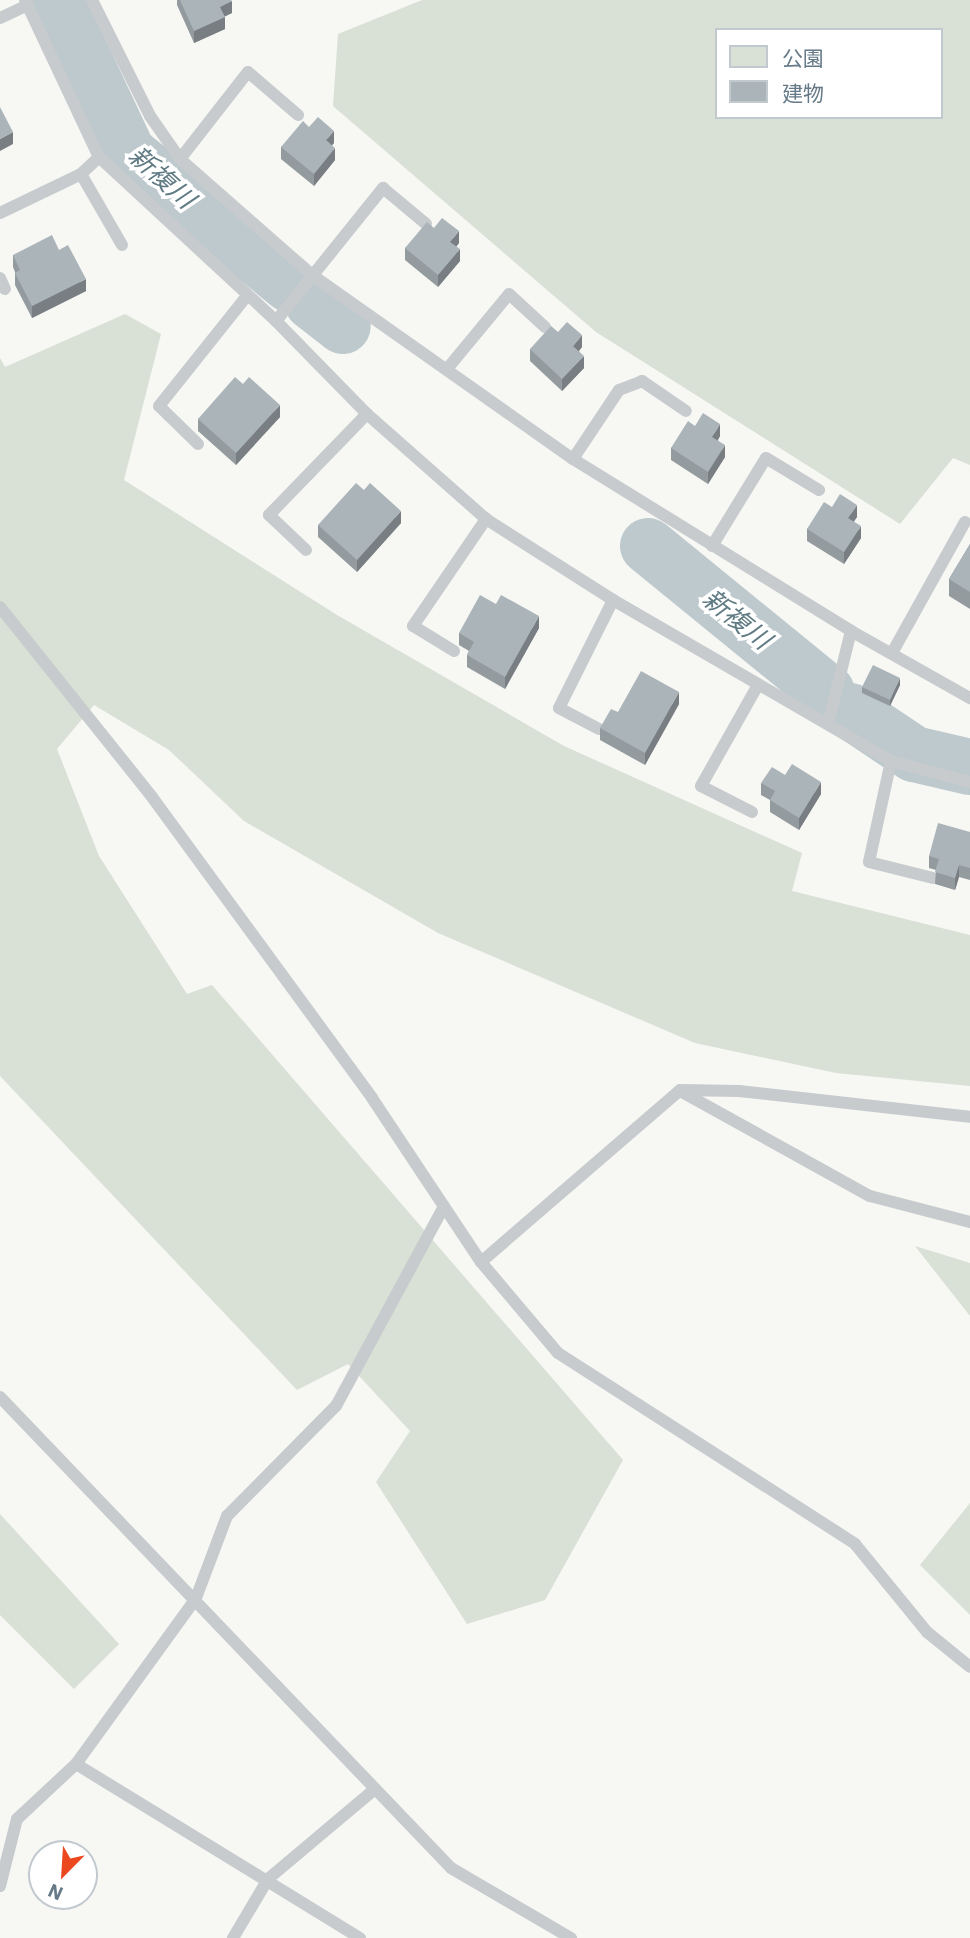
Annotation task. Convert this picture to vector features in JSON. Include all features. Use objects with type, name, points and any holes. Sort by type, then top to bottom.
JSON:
[{"type":"lane","points":[[92,0],[150,116],[180,159],[312,275],[573,460],[851,631],[970,698]]},
{"type":"lane","points":[[0,18],[27,3],[99,157],[246,297],[276,321],[367,414],[486,519],[613,600],[891,761],[970,782]]},
{"type":"lane","points":[[180,159],[248,72],[298,114]]},
{"type":"lane","points":[[0,213],[81,174],[99,157]]},
{"type":"lane","points":[[81,174],[122,245]]},
{"type":"lane","points":[[276,321],[383,188],[426,224]]},
{"type":"lane","points":[[447,369],[509,294],[545,327]]},
{"type":"lane","points":[[198,444],[159,406],[246,297]]},
{"type":"lane","points":[[573,460],[619,390],[642,381],[686,411]]},
{"type":"lane","points":[[306,550],[269,515],[367,414]]},
{"type":"lane","points":[[712,546],[766,458],[819,490]]},
{"type":"lane","points":[[454,651],[413,626],[486,519]]},
{"type":"lane","points":[[892,653],[965,522]]},
{"type":"lane","points":[[599,729],[559,708],[613,600]]},
{"type":"lane","points":[[0,607],[152,797],[372,1098],[481,1262],[558,1353],[855,1544],[927,1632],[970,1667]]},
{"type":"lane","points":[[828,724],[851,631]]},
{"type":"lane","points":[[752,812],[701,786],[758,685]]},
{"type":"lane","points":[[891,761],[869,862],[933,878]]},
{"type":"lane","points":[[481,1262],[680,1090],[739,1091],[970,1117]]},
{"type":"lane","points":[[680,1090],[870,1196],[970,1222]]},
{"type":"lane","points":[[0,1886],[17,1819],[76,1764],[195,1598],[227,1516],[336,1406],[444,1206]]},
{"type":"lane","points":[[0,1397],[73,1478],[195,1598],[451,1868],[571,1938]]},
{"type":"lane","points":[[76,1764],[268,1879],[360,1938]]},
{"type":"lane","points":[[233,1938],[268,1879],[375,1789]]},
{"type":"green space","points":[[422,0],[970,0],[970,465],[953,458],[900,524],[596,332],[333,106],[338,34]]},
{"type":"green space","points":[[125,314],[161,334],[124,480],[337,615],[564,746],[802,853],[792,891],[970,935],[970,1086],[836,1073],[695,1043],[438,933],[244,821],[169,750],[94,705],[57,749],[99,856],[187,994],[212,985],[623,1460],[545,1600],[467,1624],[376,1482],[410,1431],[348,1364],[297,1390],[0,1076],[0,358],[5,367]]},
{"type":"green space","points":[[915,1246],[970,1263],[970,1316]]},
{"type":"green space","points":[[970,1503],[970,1615],[920,1565]]},
{"type":"green space","points":[[0,1514],[119,1644],[74,1689],[0,1615]]},
{"type":"building","points":[[180,0],[232,1],[220,7],[225,17],[194,31]]},
{"type":"building","points":[[0,107],[13,132],[0,139]]},
{"type":"building","points":[[318,117],[334,131],[326,140],[335,148],[314,174],[281,147],[303,121],[309,127]]},
{"type":"building","points":[[442,218],[459,231],[450,242],[460,249],[438,275],[405,248],[427,222],[434,228]]},
{"type":"building","points":[[52,235],[59,250],[68,245],[86,279],[32,306],[15,273],[20,270],[13,255]]},
{"type":"building","points":[[567,322],[582,335],[573,346],[584,356],[562,379],[530,349],[551,326],[558,332]]},
{"type":"building","points":[[235,377],[243,384],[249,377],[280,405],[236,453],[198,419]]},
{"type":"building","points":[[703,413],[720,424],[712,437],[725,445],[708,472],[671,448],[688,421],[695,426]]},
{"type":"building","points":[[356,483],[364,490],[370,483],[401,511],[357,560],[318,525]]},
{"type":"building","points":[[840,494],[857,505],[848,518],[861,526],[844,552],[807,529],[824,502],[832,507]]},
{"type":"building","points":[[970,544],[970,592],[949,579]]},
{"type":"building","points":[[480,595],[496,604],[501,595],[539,616],[505,677],[467,655],[474,642],[459,633]]},
{"type":"building","points":[[873,665],[900,678],[890,700],[862,687]]},
{"type":"building","points":[[641,671],[679,692],[645,753],[600,728],[611,709],[618,712]]},
{"type":"building","points":[[792,764],[821,782],[799,818],[770,800],[775,791],[761,783],[772,767],[785,775]]},
{"type":"building","points":[[938,823],[970,832],[970,868],[959,865],[955,878],[935,872],[939,859],[929,856]]},
{"type":"waterway","name":"新複川","points":[[56,0],[128,153],[289,284]]},
{"type":"waterway","name":"新複川","points":[[312,302],[343,326]]},
{"type":"waterway","name":"新複川","points":[[648,546],[827,692]]},
{"type":"waterway","name":"新複川","points":[[850,711],[914,754],[970,767]]}]
